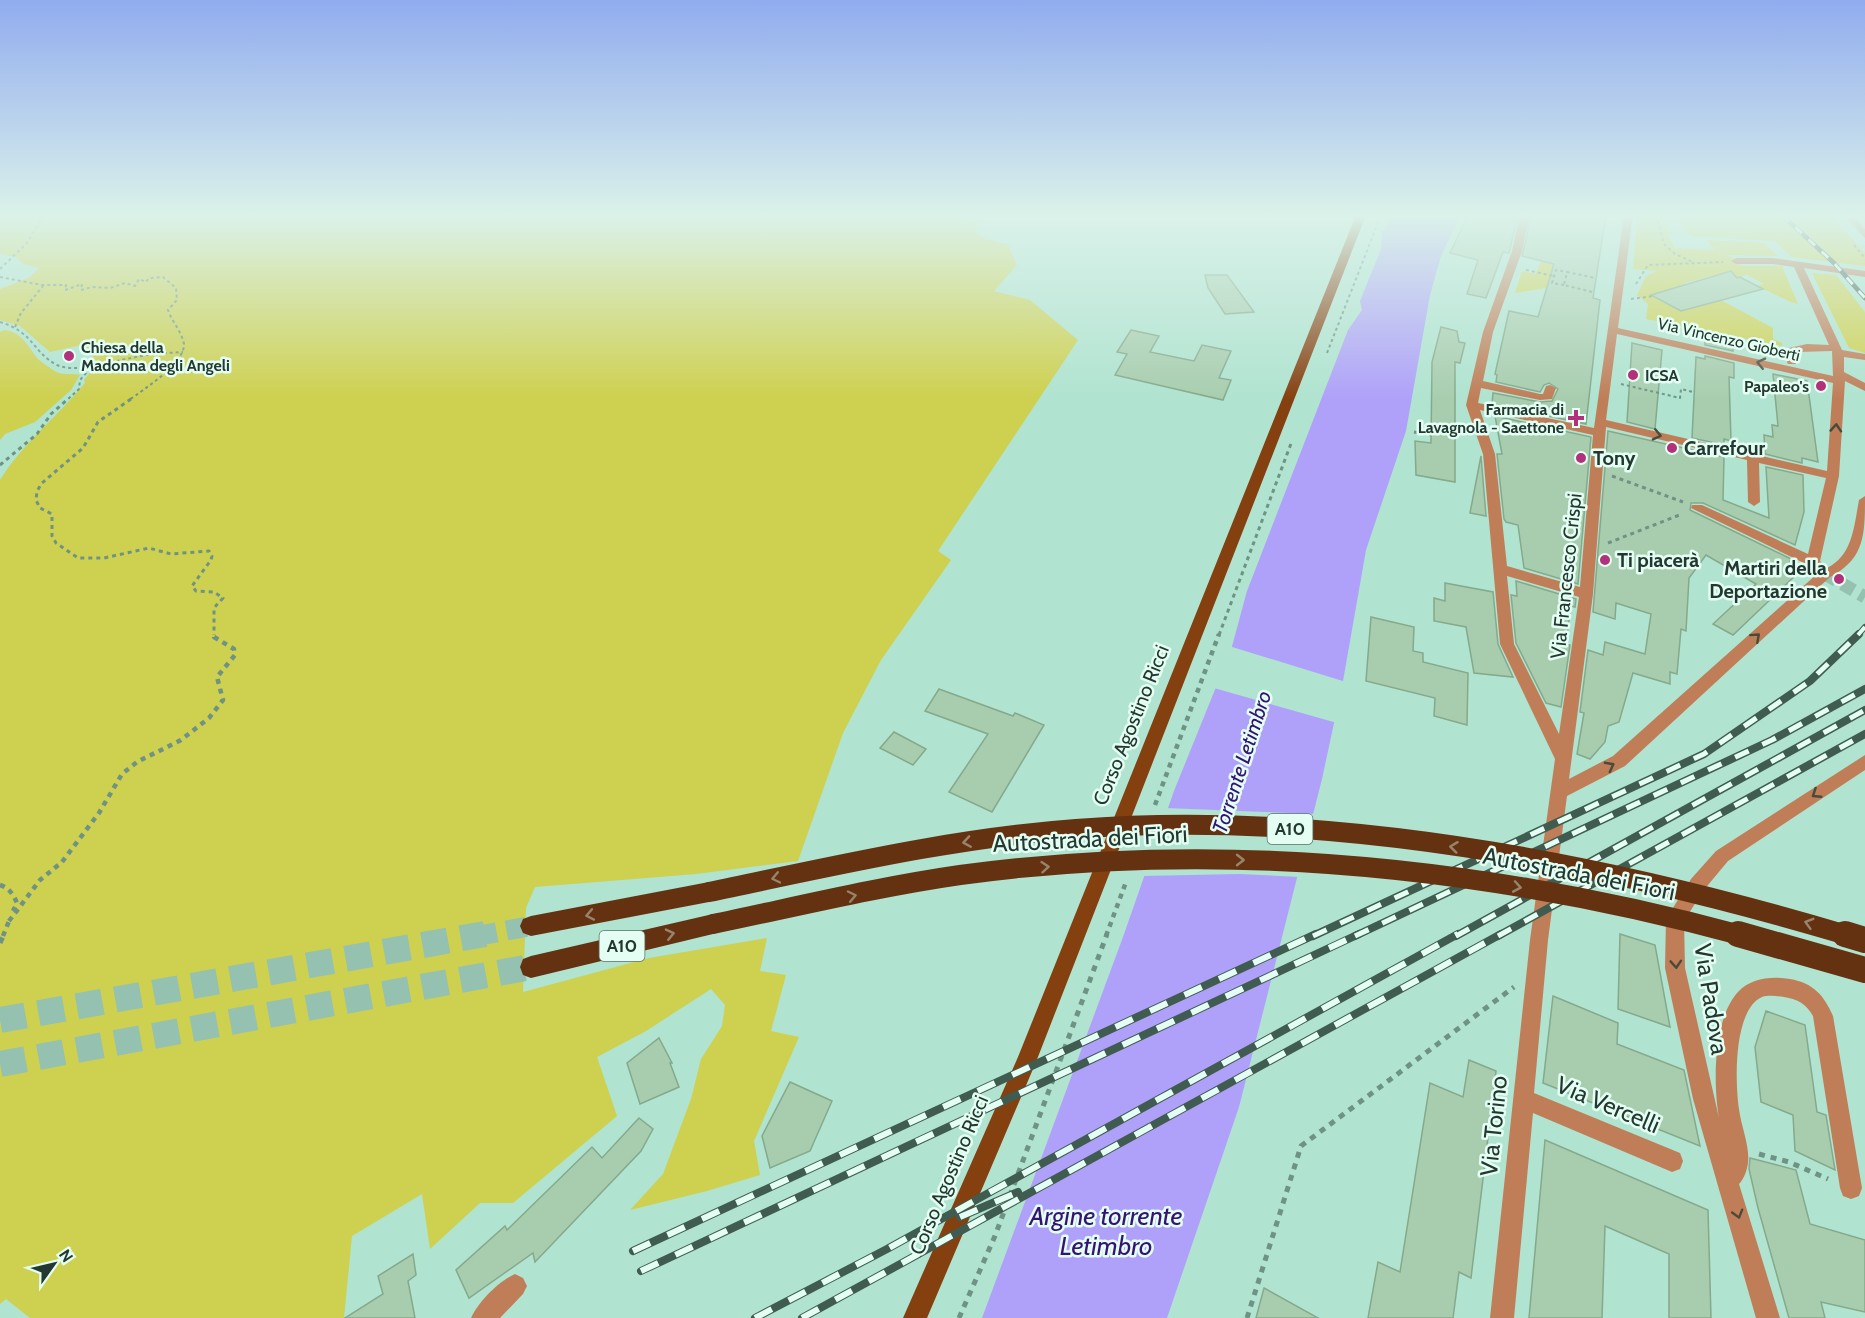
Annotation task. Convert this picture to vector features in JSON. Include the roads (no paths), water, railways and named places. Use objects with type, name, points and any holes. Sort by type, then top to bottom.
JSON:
[{"type":"highway","name":"Autostrada dei Fiori","points":[[531,926],[897,853],[1053,832],[1175,825],[1275,827],[1510,855],[1632,877],[1750,906],[1865,940]]},
{"type":"highway","name":"Autostrada dei Fiori","points":[[531,967],[713,924],[900,886],[993,871],[1170,860],[1275,860],[1382,868],[1498,884],[1621,906],[1865,970]]},
{"type":"main road","name":"Corso Agostino Ricci","points":[[915,1318],[1026,1062],[1333,277]]},
{"type":"street","points":[[1509,277],[1488,332],[1472,405],[1489,454],[1507,644],[1564,760]]},
{"type":"street","name":"Via Francesco Crispi","points":[[1539,940],[1586,594],[1599,428],[1620,277]]},
{"type":"street","points":[[1803,277],[1836,350],[1839,377],[1833,476],[1813,562]]},
{"type":"street","name":"Via Vincenzo Gioberti","points":[[1613,330],[1839,377],[1865,388]]},
{"type":"street","points":[[1792,362],[1793,350],[1807,347],[1836,350],[1865,357]]},
{"type":"street","points":[[1476,382],[1540,397],[1548,396],[1550,388]]},
{"type":"street","points":[[1472,405],[1753,458],[1833,476]]},
{"type":"street","points":[[1753,458],[1754,502]]},
{"type":"street","points":[[1558,794],[1619,761],[1825,574],[1839,569],[1857,549],[1865,500]]},
{"type":"street","points":[[1697,508],[1813,562],[1825,574]]},
{"type":"street","points":[[1500,569],[1586,594]]},
{"type":"street","name":"Via Padova","points":[[1768,1318],[1703,1099],[1675,968],[1675,919],[1697,885],[1722,856],[1862,769]]},
{"type":"street","name":"Via Torino","points":[[1502,1318],[1539,940]]},
{"type":"street","points":[[1728,1179],[1734,1174],[1737,1163],[1728,1108],[1727,1082],[1728,1051],[1737,1011],[1754,990],[1776,986],[1798,989],[1812,998],[1823,1016],[1851,1188]]},
{"type":"street","name":"Via Vercelli","points":[[1524,1099],[1672,1161]]},
{"type":"street","points":[[483,1318],[515,1286]]},
{"type":"water","name":"Argine torrente Letimbro","points":[[1370,277],[1435,277],[1406,431],[1366,550],[1343,681],[1322,779],[1239,1107],[1167,1318],[982,1318],[1123,937],[1174,791],[1231,650],[1247,591],[1348,330],[1362,310],[1360,301]]},
{"type":"tunnel","points":[[1825,574],[1865,597]]},
{"type":"tunnel","points":[[477,936],[531,926]]},
{"type":"tunnel","points":[[0,1020],[485,934]]},
{"type":"tunnel","points":[[0,1064],[531,967]]},
{"type":"railway","points":[[1846,277],[1865,298]]},
{"type":"railway","points":[[1858,635],[1865,627]]},
{"type":"railway","points":[[1313,936],[1704,754],[1810,681],[1858,635]]},
{"type":"railway","points":[[1355,936],[1772,740],[1865,689]]},
{"type":"railway","points":[[1456,936],[1865,710]]},
{"type":"railway","points":[[1498,936],[1865,734]]},
{"type":"railway","points":[[633,1251],[1316,934]]},
{"type":"railway","points":[[641,1271],[1359,934]]},
{"type":"railway","points":[[755,1318],[887,1249],[1458,934]]},
{"type":"railway","points":[[802,1318],[1501,934]]},
{"type":"railway","points":[[960,1217],[1018,1192]]},
{"type":"place","name":"Chiesa della Madonna degli Angeli","points":[[69,356]]},
{"type":"place","name":"ICSA","points":[[1633,375]]},
{"type":"place","name":"Papaleo's","points":[[1821,386]]},
{"type":"place","name":"Farmacia di Lavagnola - Saettone","points":[[1576,418]]},
{"type":"place","name":"Carrefour","points":[[1672,448]]},
{"type":"place","name":"Tony","points":[[1581,458]]},
{"type":"place","name":"Ti piacerà","points":[[1605,560]]},
{"type":"place","name":"Martiri della Deportazione","points":[[1839,579]]},
{"type":"water label","name":"Torrente Letimbro","points":[[1242,762]]}]
